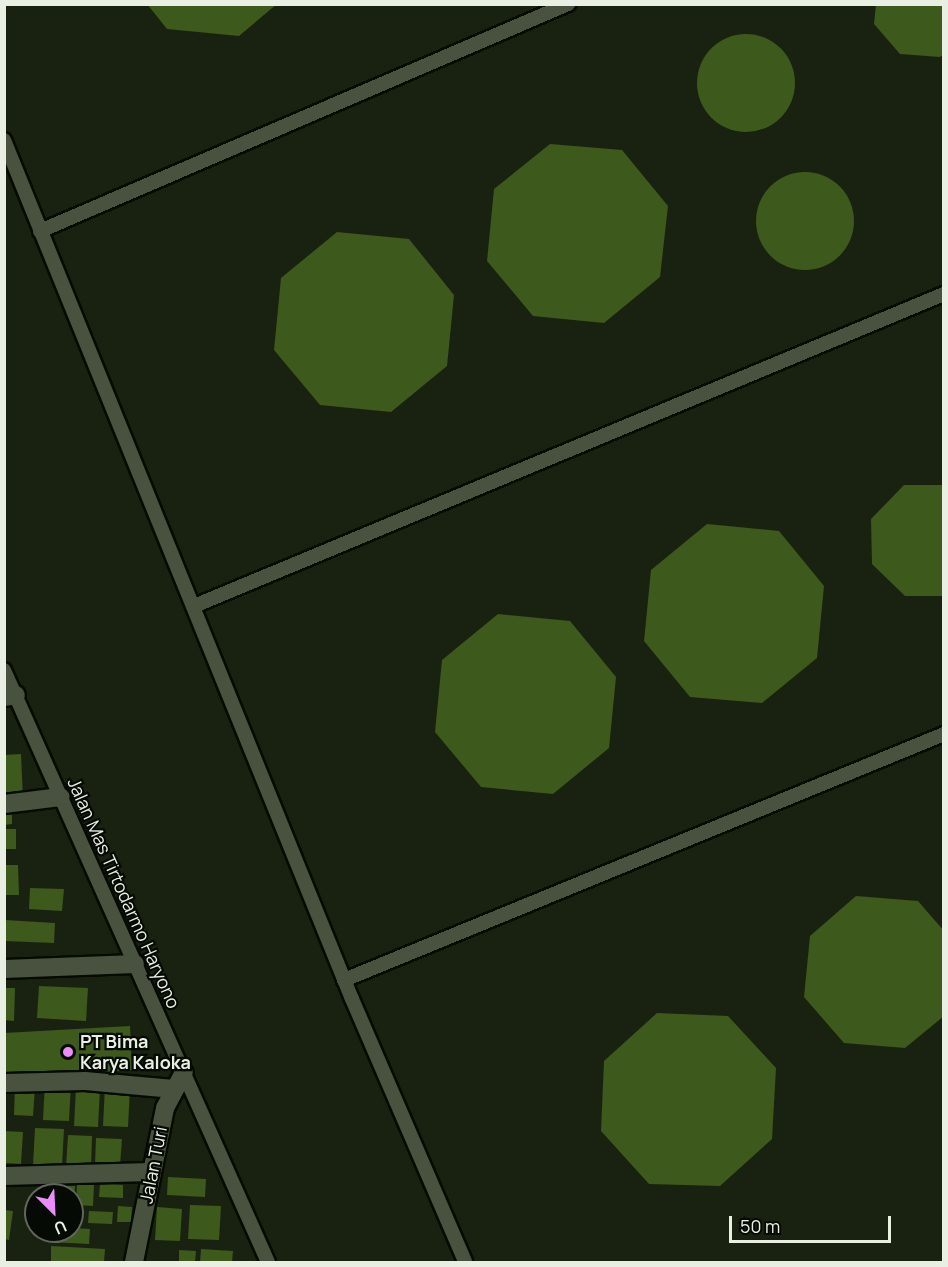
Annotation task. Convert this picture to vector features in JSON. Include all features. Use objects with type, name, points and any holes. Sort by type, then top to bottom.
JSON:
[{"type":"street","points":[[4,804],[61,797]]},
{"type":"street","points":[[4,969],[135,964]]},
{"type":"street","name":"Jalan Turi","points":[[134,1263],[165,1108],[184,1072]]},
{"type":"street","points":[[4,1083],[85,1081],[174,1089]]},
{"type":"street","points":[[4,1176],[151,1172]]},
{"type":"lane","points":[[40,231],[568,4]]},
{"type":"lane","points":[[4,140],[344,980],[465,1263]]},
{"type":"lane","points":[[194,606],[944,294]]},
{"type":"lane","name":"Jalan Mas Tirtodarmo Haryono","points":[[4,670],[10,696],[61,797],[268,1263]]},
{"type":"lane","points":[[344,980],[944,734]]},
{"type":"building","points":[[147,4],[277,4],[239,36],[167,29]]},
{"type":"building","points":[[876,4],[944,4],[944,54],[940,57],[900,54],[874,24]]},
{"type":"building","points":[[736,34],[756,34],[781,48],[792,64],[795,83],[792,102],[781,118],[756,132],[736,132],[719,124],[705,110],[697,93],[697,73],[705,56],[719,42]]},
{"type":"building","points":[[550,144],[622,150],[668,206],[660,277],[604,323],[533,316],[487,261],[494,189]]},
{"type":"building","points":[[805,172],[824,175],[840,186],[851,202],[854,221],[851,240],[840,256],[824,267],[805,270],[786,267],[770,256],[759,240],[756,221],[759,202],[770,186],[786,175]]},
{"type":"building","points":[[337,232],[409,239],[454,295],[447,366],[391,412],[320,405],[274,350],[281,278]]},
{"type":"building","points":[[904,485],[944,485],[944,596],[905,596],[872,564],[871,519]]},
{"type":"building","points":[[707,524],[779,531],[824,586],[817,658],[762,703],[690,697],[644,641],[651,570]]},
{"type":"building","points":[[498,614],[570,621],[616,677],[609,748],[553,794],[481,787],[435,732],[442,660]]},
{"type":"building","points":[[21,754],[23,799],[4,800],[4,755]]},
{"type":"building","points":[[4,810],[12,810],[12,824],[4,825]]},
{"type":"building","points":[[4,829],[16,829],[16,849],[4,849]]},
{"type":"building","points":[[4,865],[18,865],[19,895],[4,895]]},
{"type":"building","points":[[30,888],[64,889],[62,911],[29,909]]},
{"type":"building","points":[[856,896],[918,901],[944,931],[944,1016],[905,1048],[844,1043],[804,997],[810,936]]},
{"type":"building","points":[[5,920],[55,923],[54,943],[4,941]]},
{"type":"building","points":[[39,986],[88,988],[86,1021],[37,1018]]},
{"type":"building","points":[[4,988],[15,988],[14,1021],[4,1020]]},
{"type":"building","points":[[657,1013],[728,1016],[776,1068],[772,1139],[720,1186],[649,1184],[601,1131],[604,1061]]},
{"type":"building","name":"PT Bima Karya Kaloka","points":[[130,1026],[132,1070],[4,1078],[4,1033]]},
{"type":"building","points":[[45,1082],[71,1083],[69,1121],[43,1120]]},
{"type":"building","points":[[15,1086],[35,1087],[33,1116],[14,1115]]},
{"type":"building","points":[[105,1086],[130,1087],[128,1127],[103,1126]]},
{"type":"building","points":[[76,1088],[100,1089],[98,1127],[74,1126]]},
{"type":"building","points":[[35,1128],[64,1129],[62,1166],[33,1165]]},
{"type":"building","points":[[4,1131],[23,1132],[21,1164],[4,1163]]},
{"type":"building","points":[[68,1135],[92,1136],[91,1168],[66,1167]]},
{"type":"building","points":[[96,1138],[122,1139],[120,1166],[95,1165]]},
{"type":"building","points":[[168,1177],[206,1179],[205,1197],[167,1195]]},
{"type":"building","points":[[84,1184],[94,1185],[93,1206],[84,1205]]},
{"type":"building","points":[[100,1184],[123,1185],[123,1198],[99,1197]]},
{"type":"building","points":[[190,1205],[221,1206],[219,1240],[188,1239]]},
{"type":"building","points":[[118,1206],[132,1207],[131,1222],[117,1222]]},
{"type":"building","points":[[157,1207],[182,1209],[180,1241],[155,1240]]},
{"type":"building","points":[[4,1210],[13,1211],[9,1240],[4,1239]]},
{"type":"building","points":[[89,1211],[113,1212],[112,1224],[88,1223]]},
{"type":"building","points":[[84,1229],[90,1229],[89,1244],[69,1243],[84,1243]]},
{"type":"building","points":[[51,1246],[105,1249],[104,1262],[51,1262]]},
{"type":"building","points":[[201,1249],[233,1251],[232,1262],[200,1262]]},
{"type":"building","points":[[179,1250],[196,1251],[195,1262],[179,1262]]},
{"type":"place","name":"PT Bima Karya Kaloka","points":[[68,1052]]}]
